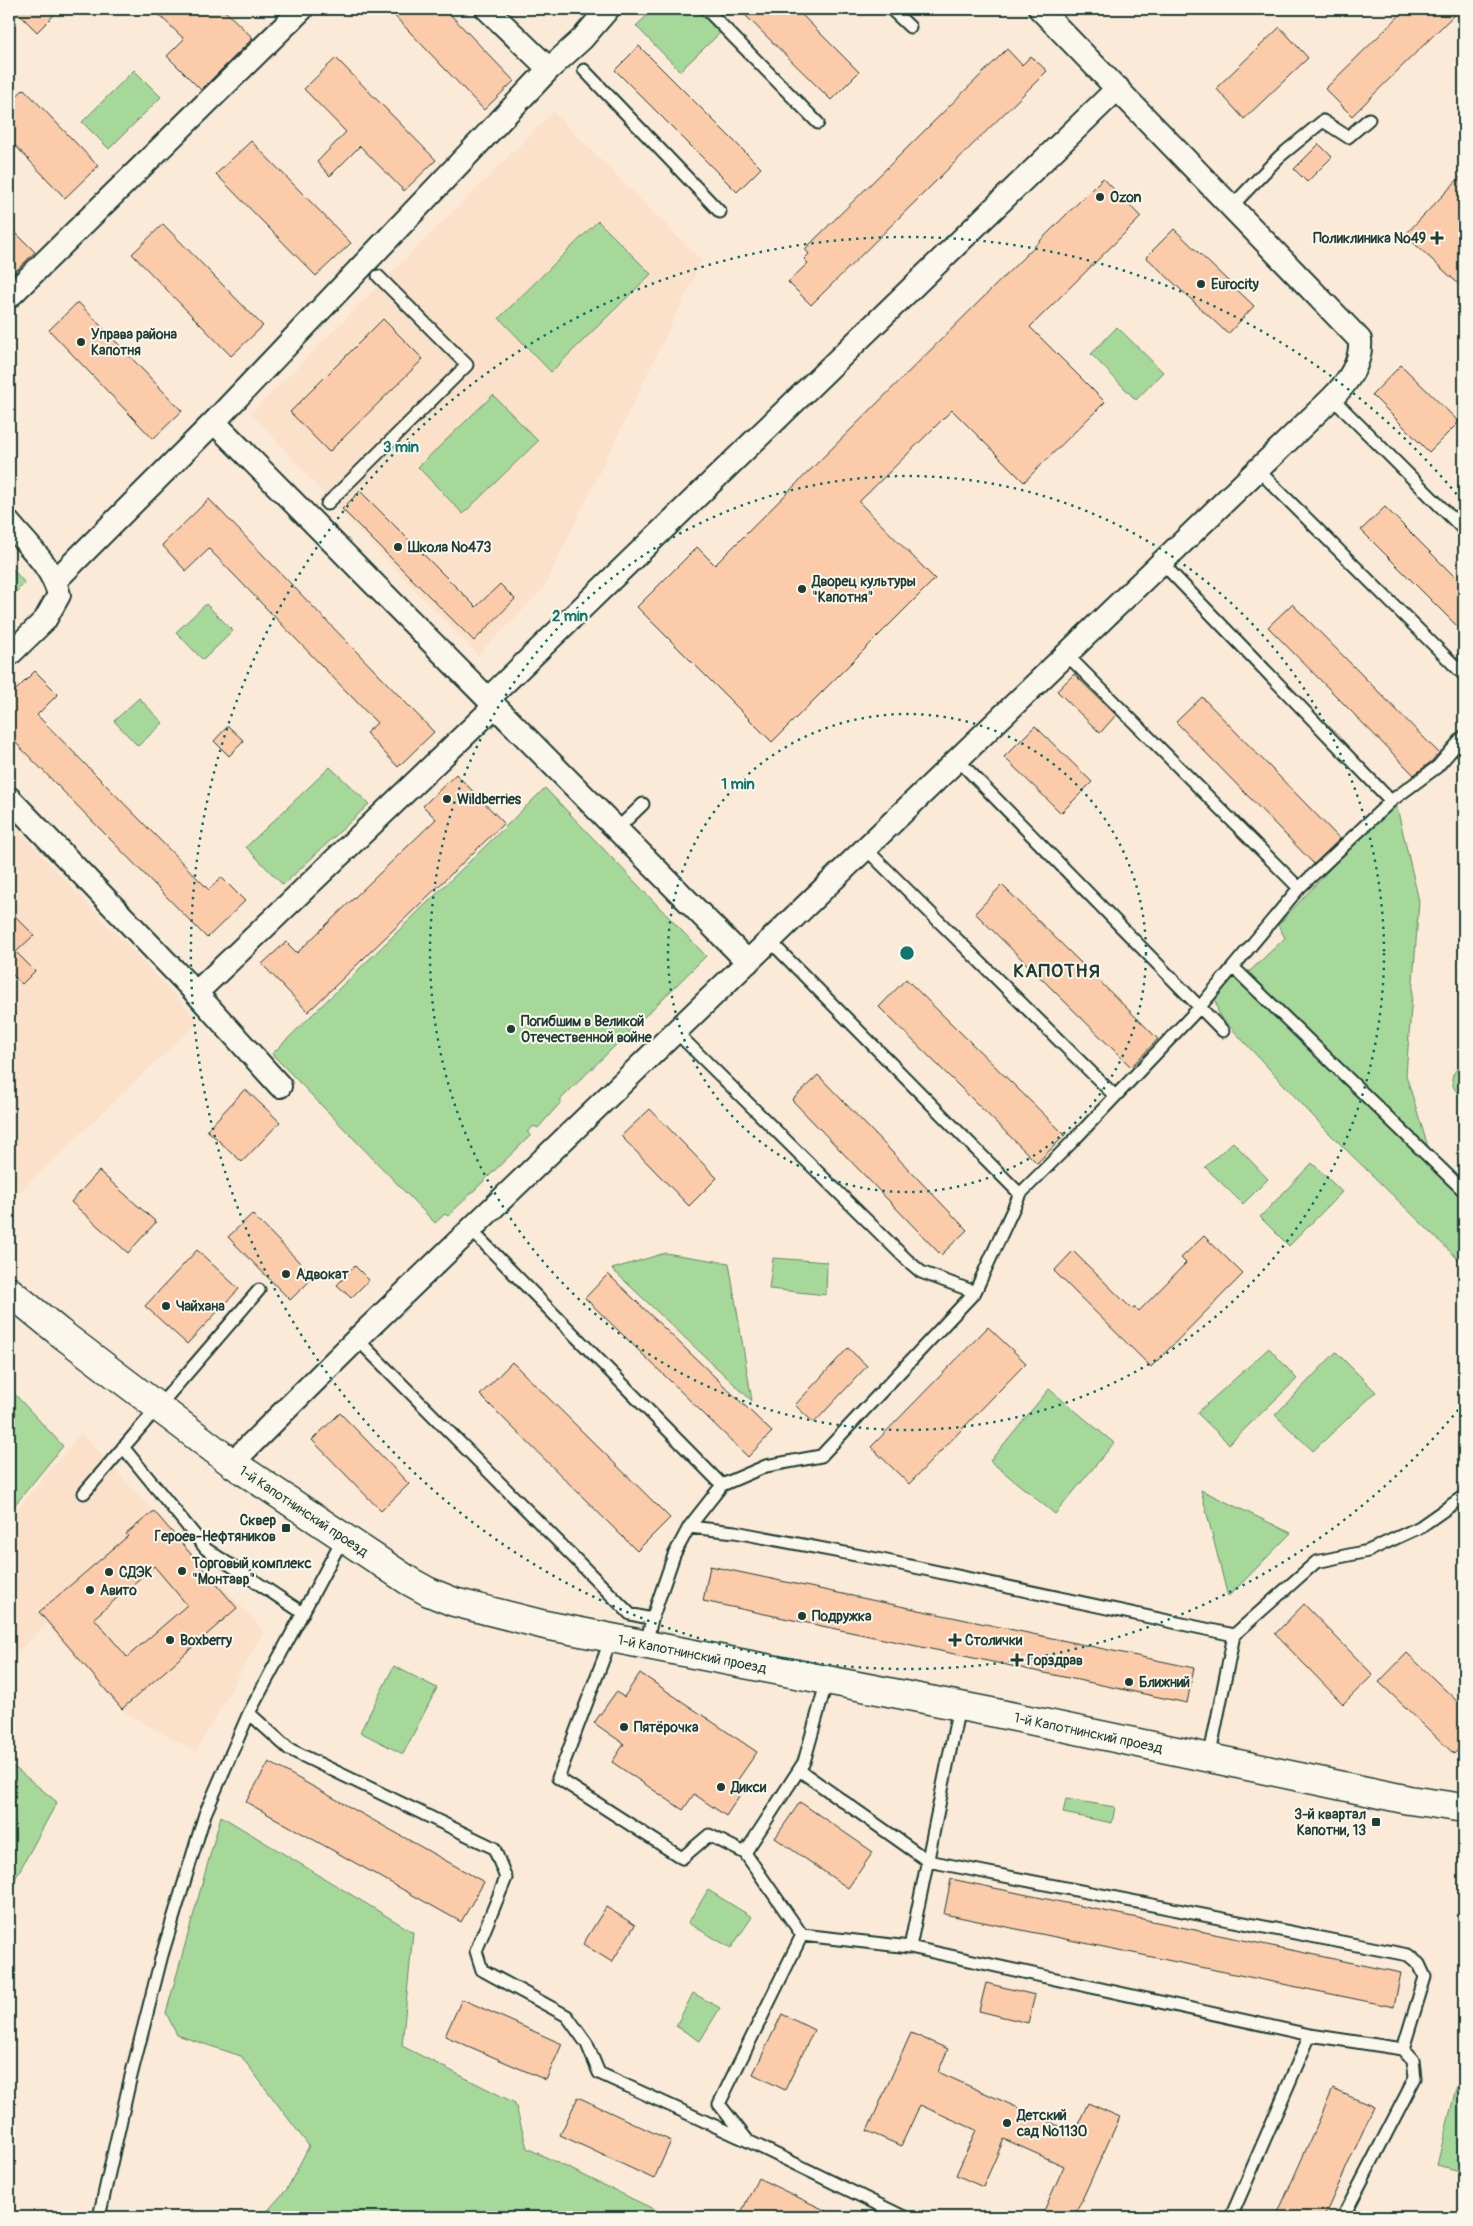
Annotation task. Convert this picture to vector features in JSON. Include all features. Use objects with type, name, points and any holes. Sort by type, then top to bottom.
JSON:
[{"type":"street","points":[[9,296],[302,9]]},
{"type":"street","points":[[487,9],[549,69]]},
{"type":"street","points":[[55,581],[214,422],[549,69],[582,39],[608,9]]},
{"type":"street","points":[[232,1464],[357,1340],[1332,398],[1356,367],[1362,353],[1360,340],[1040,9]]},
{"type":"street","points":[[196,994],[1118,88]]},
{"type":"street","points":[[214,422],[748,962]]},
{"type":"street","points":[[9,523],[45,565],[55,581],[59,595],[45,620],[9,655]]},
{"type":"street","points":[[9,798],[196,994],[280,1086]]},
{"type":"street","name":"1-й Капотнинский проезд","points":[[9,1291],[232,1464],[409,1581],[429,1592],[454,1602],[545,1625],[611,1639],[827,1680],[1409,1800],[1464,1808]]},
{"type":"lane","points":[[706,9],[818,123]]},
{"type":"lane","points":[[892,9],[910,27]]},
{"type":"lane","points":[[584,70],[720,212]]},
{"type":"lane","points":[[1232,206],[1279,157],[1322,121],[1348,137],[1369,119]]},
{"type":"lane","points":[[327,504],[466,365],[378,276]]},
{"type":"lane","points":[[1332,398],[1464,530]]},
{"type":"lane","points":[[1258,470],[1464,676]]},
{"type":"lane","points":[[1455,521],[1464,512]]},
{"type":"lane","points":[[1162,563],[1391,801]]},
{"type":"lane","points":[[1067,655],[1300,888]]},
{"type":"lane","points":[[646,1645],[652,1619],[674,1555],[689,1527],[722,1485],[766,1466],[821,1456],[975,1292],[1020,1194],[1198,1008],[1300,888],[1391,801],[1437,767],[1464,736]]},
{"type":"lane","points":[[958,761],[1223,1032]]},
{"type":"lane","points":[[617,829],[643,804]]},
{"type":"lane","points":[[866,849],[1115,1096]]},
{"type":"lane","points":[[770,941],[1020,1194]]},
{"type":"lane","points":[[1234,967],[1464,1191]]},
{"type":"lane","points":[[676,1032],[906,1260],[921,1272],[975,1292]]},
{"type":"lane","points":[[471,1230],[722,1485]]},
{"type":"lane","points":[[84,1493],[259,1290]]},
{"type":"lane","points":[[357,1340],[630,1614],[652,1619]]},
{"type":"lane","points":[[123,1447],[206,1549],[303,1614]]},
{"type":"lane","points":[[1208,1758],[1234,1635],[1316,1562],[1368,1551],[1420,1527],[1464,1496]]},
{"type":"lane","points":[[689,1527],[735,1532],[882,1560],[1234,1635]]},
{"type":"lane","points":[[99,2217],[130,2080],[162,1955],[205,1814],[249,1714],[343,1538]]},
{"type":"lane","points":[[611,1639],[558,1778],[682,1858],[709,1836],[745,1852],[802,1935],[910,1947],[1310,2035],[1403,2049],[1413,2060],[1414,2078],[1343,2217]]},
{"type":"lane","points":[[745,1852],[804,1762],[827,1680]]},
{"type":"lane","points":[[910,1947],[959,1707]]},
{"type":"lane","points":[[249,1714],[289,1748],[494,1848],[506,1878],[476,1951],[482,1970],[568,2016],[587,2044],[599,2073],[748,2141],[904,2217]]},
{"type":"lane","points":[[799,1770],[928,1861],[1408,1956],[1419,1964],[1425,1977],[1403,2049]]},
{"type":"lane","points":[[748,2141],[719,2104],[802,1935]]},
{"type":"lane","points":[[1231,2217],[1310,2035]]},
{"type":"shaded area","points":[[553,112],[702,261],[543,589],[478,655],[333,504],[251,413]]},
{"type":"shaded area","points":[[9,820],[199,1021],[9,1202]]},
{"type":"shaded area","points":[[81,1433],[264,1631],[196,1752],[125,1713],[47,1624],[9,1660],[9,1519]]},
{"type":"green space","points":[[654,9],[696,9],[720,33],[680,71],[636,26]]},
{"type":"green space","points":[[134,70],[161,97],[109,149],[82,122]]},
{"type":"green space","points":[[598,221],[651,274],[551,372],[499,318]]},
{"type":"green space","points":[[1117,327],[1163,372],[1136,400],[1091,354]]},
{"type":"green space","points":[[493,395],[538,441],[463,514],[418,467]]},
{"type":"green space","points":[[9,565],[25,583],[9,599]]},
{"type":"green space","points":[[206,604],[233,631],[203,660],[176,632]]},
{"type":"green space","points":[[139,698],[163,723],[138,746],[114,721]]},
{"type":"green space","points":[[330,767],[369,804],[283,885],[246,847]]},
{"type":"green space","points":[[545,788],[706,956],[561,1099],[561,1102],[538,1128],[534,1126],[527,1132],[531,1135],[448,1216],[445,1214],[435,1223],[272,1054]]},
{"type":"green space","points":[[1395,799],[1419,901],[1406,1075],[1436,1173],[1464,1200],[1464,1265],[1326,1130],[1219,1015],[1214,995],[1239,970],[1250,971],[1285,938],[1278,925]]},
{"type":"green space","points":[[1464,1061],[1464,1100],[1455,1089],[1452,1080],[1455,1072]]},
{"type":"green space","points":[[1233,1142],[1268,1179],[1243,1204],[1205,1167]]},
{"type":"green space","points":[[1312,1163],[1342,1192],[1289,1246],[1260,1217]]},
{"type":"green space","points":[[665,1253],[729,1263],[752,1401],[612,1269]]},
{"type":"green space","points":[[773,1258],[827,1262],[826,1295],[769,1289]]},
{"type":"green space","points":[[1269,1348],[1297,1379],[1229,1444],[1197,1413]]},
{"type":"green space","points":[[1336,1352],[1376,1392],[1313,1451],[1275,1415]]},
{"type":"green space","points":[[9,1388],[63,1446],[9,1512]]},
{"type":"green space","points":[[1049,1389],[1114,1443],[1055,1514],[990,1461]]},
{"type":"green space","points":[[1201,1490],[1291,1533],[1228,1597]]},
{"type":"green space","points":[[394,1666],[437,1688],[403,1754],[360,1732]]},
{"type":"green space","points":[[9,1763],[57,1802],[9,1890]]},
{"type":"green space","points":[[1066,1799],[1115,1807],[1112,1823],[1063,1813]]},
{"type":"green space","points":[[221,1816],[413,1932],[402,2046],[515,2103],[527,2148],[670,2217],[262,2217],[287,2189],[309,2146],[241,2056],[177,2035],[166,2013]]},
{"type":"green space","points":[[708,1890],[752,1917],[731,1948],[688,1923]]},
{"type":"green space","points":[[693,1993],[720,2008],[700,2041],[676,2026]]},
{"type":"green space","points":[[1457,2084],[1464,2086],[1464,2172],[1437,2165]]},
{"type":"building","points":[[14,9],[60,9],[37,32]]},
{"type":"building","points":[[153,9],[223,9],[253,38],[201,90],[167,56],[184,39]]},
{"type":"building","points":[[388,9],[445,9],[514,81],[484,110]]},
{"type":"building","points":[[739,9],[796,9],[859,72],[831,100]]},
{"type":"building","points":[[1406,9],[1460,9],[1352,116],[1325,89]]},
{"type":"building","points":[[1280,27],[1308,58],[1244,119],[1216,88]]},
{"type":"building","points":[[639,46],[761,168],[737,192],[615,70]]},
{"type":"building","points":[[1007,49],[1022,65],[1031,56],[1047,71],[811,305],[788,282],[808,263],[804,259],[809,254],[805,249]]},
{"type":"building","points":[[336,58],[436,160],[404,191],[360,146],[330,176],[317,162],[346,132],[304,89]]},
{"type":"building","points":[[24,89],[98,166],[65,198],[9,139],[9,103]]},
{"type":"building","points":[[251,141],[351,243],[316,276],[216,174]]},
{"type":"building","points":[[1319,144],[1332,157],[1307,182],[1294,169]]},
{"type":"building","name":"Поликлиника №49","points":[[1464,173],[1464,289],[1405,235]]},
{"type":"building","points":[[1103,178],[1141,217],[1030,327],[1105,402],[1024,482],[952,410],[859,502],[935,579],[772,742],[637,607],[697,547],[715,565]]},
{"type":"building","points":[[163,224],[263,326],[231,356],[132,254]]},
{"type":"building","points":[[9,226],[35,252],[9,278]]},
{"type":"building","points":[[1174,229],[1254,306],[1228,334],[1146,257]]},
{"type":"building","points":[[78,302],[182,411],[153,439],[49,330]]},
{"type":"building","points":[[383,319],[423,359],[329,452],[290,412]]},
{"type":"building","points":[[1401,365],[1459,422],[1429,452],[1372,395]]},
{"type":"building","name":"Школа №473","points":[[360,491],[476,607],[500,584],[515,599],[474,641],[342,509]]},
{"type":"building","points":[[209,499],[434,732],[398,767],[366,733],[377,723],[209,549],[186,571],[162,545]]},
{"type":"building","points":[[1385,507],[1464,586],[1464,633],[1361,530]]},
{"type":"building","points":[[1292,604],[1439,753],[1432,761],[1414,775],[1268,627]]},
{"type":"building","points":[[35,671],[58,694],[37,715],[209,890],[221,877],[245,901],[207,938],[9,736],[9,697]]},
{"type":"building","points":[[1074,674],[1116,715],[1100,733],[1057,691]]},
{"type":"building","points":[[1202,697],[1340,839],[1314,864],[1176,722]]},
{"type":"building","points":[[228,726],[244,741],[229,756],[214,741]]},
{"type":"building","points":[[1035,726],[1092,782],[1061,813],[1004,757]]},
{"type":"building","points":[[456,774],[504,823],[308,1012],[262,964],[286,942],[297,953],[436,819],[423,806]]},
{"type":"building","points":[[1002,885],[1158,1039],[1131,1067],[975,913]]},
{"type":"building","points":[[9,910],[34,935],[16,952],[35,971],[22,984],[9,971]]},
{"type":"building","points":[[906,979],[1065,1135],[1037,1163],[879,1007]]},
{"type":"building","points":[[818,1075],[967,1230],[941,1255],[792,1100]]},
{"type":"building","points":[[245,1089],[280,1122],[242,1162],[207,1130]]},
{"type":"building","points":[[650,1109],[717,1178],[689,1206],[621,1136]]},
{"type":"building","points":[[99,1171],[156,1222],[128,1253],[71,1202]]},
{"type":"building","points":[[252,1214],[314,1277],[290,1300],[228,1237]]},
{"type":"building","points":[[1204,1236],[1243,1274],[1151,1367],[1054,1271],[1073,1251],[1132,1309],[1135,1307],[1139,1311],[1186,1263],[1181,1258]]},
{"type":"building","points":[[197,1250],[239,1289],[187,1344],[145,1306]]},
{"type":"building","points":[[355,1266],[369,1280],[351,1298],[337,1285]]},
{"type":"building","points":[[608,1274],[772,1432],[748,1457],[585,1298]]},
{"type":"building","points":[[988,1327],[1026,1363],[909,1484],[871,1447]]},
{"type":"building","points":[[848,1348],[867,1366],[814,1423],[795,1405]]},
{"type":"building","points":[[512,1362],[670,1518],[637,1551],[480,1395]]},
{"type":"building","points":[[340,1413],[409,1484],[381,1511],[312,1440]]},
{"type":"building","points":[[154,1511],[237,1608],[122,1709],[39,1612],[128,1536],[126,1534]],"holes":[[[154,1566],[187,1605],[127,1657],[94,1618]]]},
{"type":"building","points":[[710,1566],[1194,1668],[1187,1703],[703,1601]]},
{"type":"building","points":[[1304,1604],[1373,1675],[1343,1704],[1275,1634]]},
{"type":"building","points":[[1407,1653],[1464,1708],[1464,1743],[1454,1754],[1379,1682]]},
{"type":"building","points":[[640,1673],[757,1752],[737,1781],[745,1787],[726,1816],[694,1794],[683,1810],[612,1762],[624,1744],[594,1723],[616,1692],[624,1697]]},
{"type":"building","points":[[269,1762],[484,1882],[461,1922],[246,1802]]},
{"type":"building","points":[[800,1802],[873,1852],[848,1888],[775,1838]]},
{"type":"building","points":[[951,1879],[1401,1973],[1394,2007],[944,1914]]},
{"type":"building","points":[[606,1907],[635,1925],[612,1962],[583,1944]]},
{"type":"building","points":[[986,1983],[1035,1995],[1028,2023],[979,2011]]},
{"type":"building","points":[[462,1999],[562,2044],[546,2080],[445,2036]]},
{"type":"building","points":[[782,2014],[814,2030],[785,2090],[753,2074]]},
{"type":"building","name":"Детский сад №1130","points":[[911,2033],[948,2049],[938,2072],[1074,2133],[1088,2103],[1120,2117],[1074,2217],[1051,2217],[1043,2213],[1064,2166],[1004,2139],[983,2187],[956,2175],[976,2130],[920,2105],[901,2146],[867,2131]]},
{"type":"building","points":[[1333,2089],[1374,2107],[1324,2217],[1276,2217]]},
{"type":"building","points":[[578,2097],[671,2141],[654,2179],[560,2135]]},
{"type":"building","points":[[758,2178],[839,2217],[739,2217]]},
{"type":"place","name":"Ozon","points":[[1100,197]]},
{"type":"place","name":"Поликлиника №49","points":[[1437,238]]},
{"type":"place","name":"Eurocity","points":[[1201,284]]},
{"type":"place","name":"Управа района Капотня","points":[[81,342]]},
{"type":"place","name":"Школа №473","points":[[398,547]]},
{"type":"place","name":"Дворец культуры \"Капотня\"","points":[[802,589]]},
{"type":"place","name":"Wildberries","points":[[447,799]]},
{"type":"place","name":"Погибшим в Великой Отечественной войне","points":[[511,1029]]},
{"type":"place","name":"Адвокат","points":[[286,1274]]},
{"type":"place","name":"Чайхана","points":[[166,1306]]},
{"type":"place","name":"Сквер Героев-Нефтяников","points":[[286,1528]]},
{"type":"place","name":"Торговый комплекс \"Монтавр\"","points":[[182,1571]]},
{"type":"place","name":"СДЭК","points":[[109,1572]]},
{"type":"place","name":"Авито","points":[[90,1590]]},
{"type":"place","name":"Подружка","points":[[802,1616]]},
{"type":"place","name":"Boxberry","points":[[170,1640]]},
{"type":"place","name":"Столички","points":[[955,1640]]},
{"type":"place","name":"Горздрав","points":[[1017,1660]]},
{"type":"place","name":"Ближний","points":[[1129,1682]]},
{"type":"place","name":"Пятёрочка","points":[[624,1727]]},
{"type":"place","name":"Дикси","points":[[721,1787]]},
{"type":"place","name":"3-й квартал Капотни, 13","points":[[1376,1822]]},
{"type":"place","name":"Детский сад №1130","points":[[1007,2123]]},
{"type":"district","name":"КАПОТНЯ","points":[[1057,970]]}]
